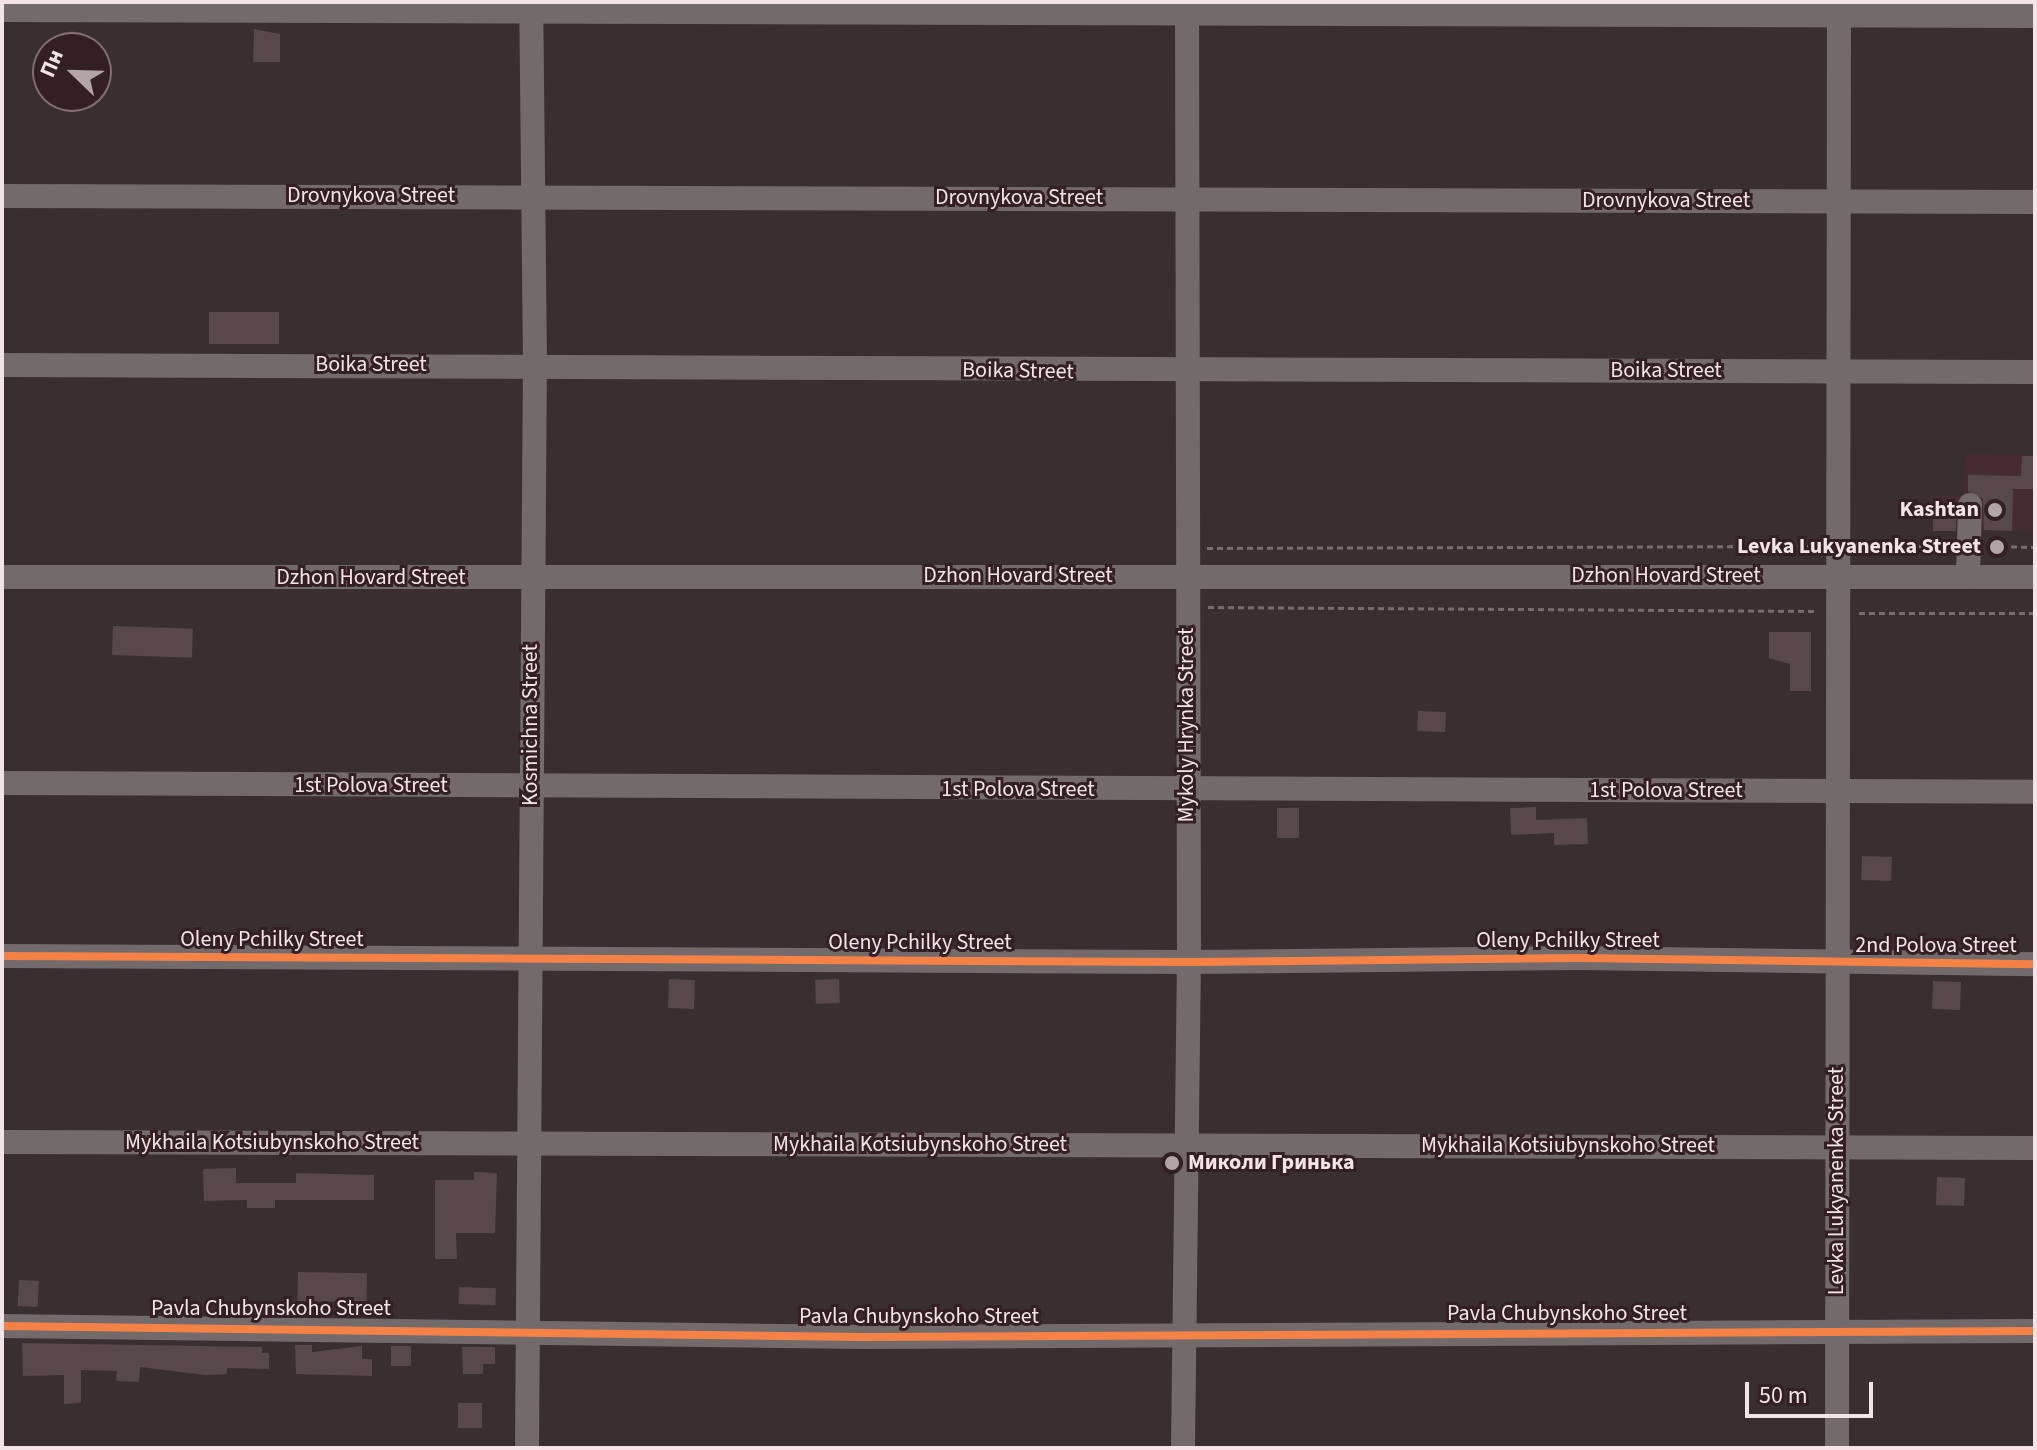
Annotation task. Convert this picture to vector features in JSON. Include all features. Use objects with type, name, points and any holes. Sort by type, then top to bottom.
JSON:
[{"type":"street","points":[[2,10],[531,6],[1839,8],[2035,16]]},
{"type":"street","name":"Kosmichna Street","points":[[527,1448],[532,960],[531,579],[535,365],[531,6]]},
{"type":"street","name":"Levka Lukyanenka Street","points":[[1837,1448],[1841,614],[1837,202],[1839,8]]},
{"type":"street","name":"Mykoly Hrynka Street","points":[[1183,1448],[1182,1332],[1189,962],[1185,791],[1188,575],[1187,9]]},
{"type":"street","name":"Drovnykova Street","points":[[2,196],[2035,202]]},
{"type":"street","name":"Boika Street","points":[[2,365],[535,365],[1186,373],[2035,372]]},
{"type":"street","points":[[1968,577],[1970,505]]},
{"type":"street","name":"Dzhon Hovard Street","points":[[2,577],[2035,577]]},
{"type":"street","name":"1st Polova Street","points":[[2,783],[1185,791],[2035,792]]},
{"type":"street","name":"Oleny Pchilky Street","points":[[2,956],[1189,962],[1580,958],[1837,963]]},
{"type":"street","name":"2nd Polova Street","points":[[1837,963],[2035,964]]},
{"type":"street","name":"Mykhaila Kotsiubynskoho Street","points":[[2,1142],[2035,1148]]},
{"type":"street","name":"Pavla Chubynskoho Street","points":[[2,1326],[529,1329],[863,1337],[1182,1332],[2035,1331]]},
{"type":"path","points":[[1187,548],[2035,547]]},
{"type":"path","points":[[1187,607],[2035,613]]},
{"type":"shaded area","points":[[1965,454],[2035,455],[2035,531],[1930,532],[1930,496],[1963,496]]},
{"type":"building","points":[[254,29],[280,34],[280,62],[253,62]]},
{"type":"building","points":[[209,312],[279,312],[279,344],[209,344]]},
{"type":"building","name":"Kashtan","points":[[2022,456],[2035,456],[2035,489],[2013,489],[2012,531],[1984,530],[1983,499],[1968,491],[1968,475],[2021,476]]},
{"type":"building","points":[[1933,502],[1956,502],[1956,531],[1933,531]]},
{"type":"building","points":[[113,626],[193,629],[192,658],[112,655]]},
{"type":"building","points":[[1769,632],[1811,632],[1811,691],[1790,691],[1790,664],[1769,658]]},
{"type":"building","points":[[1418,711],[1446,712],[1445,732],[1417,731]]},
{"type":"building","points":[[1536,807],[1536,820],[1587,818],[1588,844],[1554,845],[1554,833],[1511,835],[1510,808]]},
{"type":"building","points":[[1277,808],[1299,808],[1299,838],[1277,838]]},
{"type":"building","points":[[1862,856],[1892,857],[1891,881],[1861,880]]},
{"type":"building","points":[[669,979],[695,980],[694,1009],[668,1008]]},
{"type":"building","points":[[839,979],[840,1003],[816,1004],[815,980]]},
{"type":"building","points":[[1933,981],[1961,982],[1960,1010],[1932,1009]]},
{"type":"building","points":[[236,1168],[236,1183],[296,1183],[296,1173],[374,1175],[374,1200],[275,1200],[275,1208],[247,1208],[247,1200],[204,1201],[203,1169]]},
{"type":"building","points":[[474,1172],[497,1173],[495,1233],[456,1233],[457,1259],[435,1259],[435,1180],[474,1180]]},
{"type":"building","points":[[1937,1177],[1965,1178],[1964,1206],[1936,1205]]},
{"type":"building","points":[[298,1272],[367,1273],[366,1302],[297,1301]]},
{"type":"building","points":[[19,1280],[39,1281],[38,1307],[18,1306]]},
{"type":"building","points":[[459,1287],[496,1288],[495,1305],[458,1304]]},
{"type":"building","points":[[22,1343],[262,1347],[262,1353],[269,1353],[269,1369],[227,1368],[227,1374],[205,1375],[140,1367],[139,1382],[116,1381],[117,1371],[81,1370],[81,1403],[64,1404],[64,1375],[23,1376]]},
{"type":"building","points":[[295,1345],[312,1345],[312,1352],[362,1346],[362,1359],[372,1359],[372,1376],[296,1374]]},
{"type":"building","points":[[391,1346],[411,1346],[411,1366],[391,1366]]},
{"type":"building","points":[[462,1347],[495,1347],[495,1364],[483,1364],[483,1374],[463,1374]]},
{"type":"building","points":[[458,1403],[482,1403],[482,1428],[458,1428]]},
{"type":"cycle path","points":[[2,956],[1189,962],[1580,958],[2035,964]]},
{"type":"cycle path","points":[[2,1326],[863,1337],[2035,1331]]},
{"type":"place","name":"Kashtan","points":[[1995,510]]},
{"type":"place","name":"Levka Lukyanenka Street","points":[[1997,547]]},
{"type":"place","name":"Миколи Гринька","points":[[1172,1163]]}]
